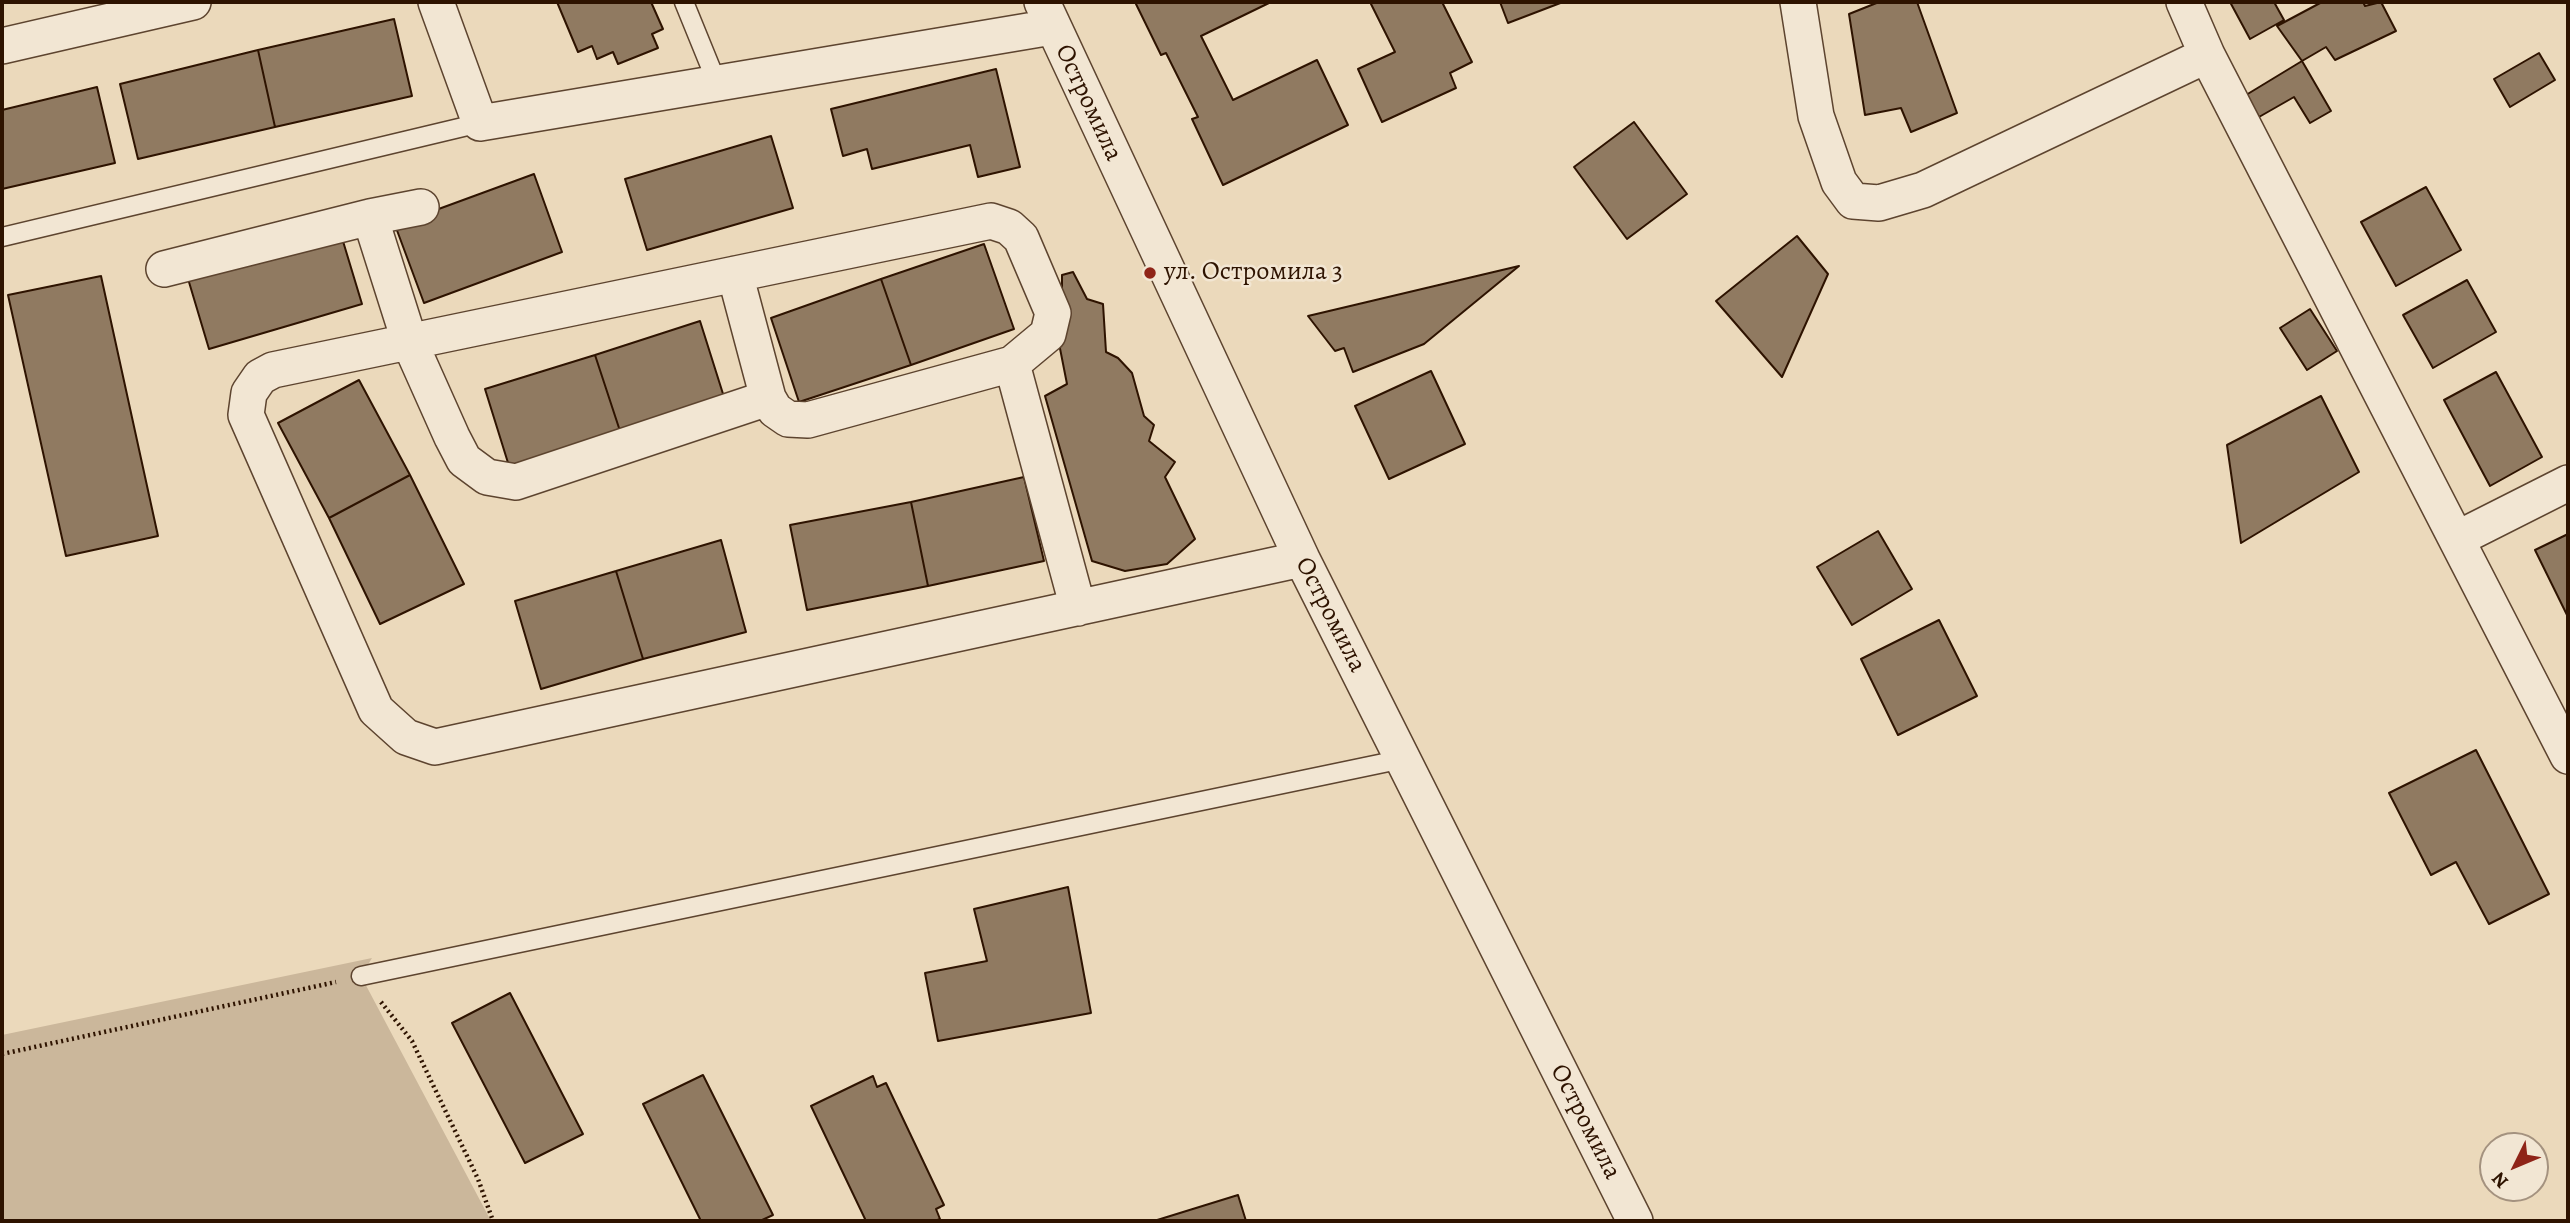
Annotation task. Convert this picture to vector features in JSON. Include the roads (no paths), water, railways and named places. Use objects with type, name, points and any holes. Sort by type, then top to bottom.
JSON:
[{"type":"street","points":[[2,46],[193,2]]},
{"type":"street","points":[[436,2],[480,122],[718,83],[1047,14]]},
{"type":"street","points":[[1798,2],[1815,116],[1839,182],[1853,201],[1879,203],[1923,190],[2207,55]]},
{"type":"street","points":[[2184,2],[2207,55],[2568,756]]},
{"type":"street","name":"Остромила","points":[[1047,14],[1302,559],[1635,1221]]},
{"type":"street","points":[[164,268],[421,207]]},
{"type":"street","points":[[370,217],[410,343],[464,460],[487,477],[516,482],[768,398]]},
{"type":"street","points":[[735,274],[768,398],[775,410],[788,419],[808,420],[1012,364],[1048,334],[1053,313],[1021,238],[1009,227],[991,221],[735,274],[410,343],[273,370],[260,377],[249,393],[246,415],[376,710],[406,737],[435,747],[1302,559]]},
{"type":"street","points":[[1012,364],[1078,608]]},
{"type":"street","points":[[2457,539],[2568,483]]},
{"type":"lane","points":[[684,2],[718,83]]},
{"type":"lane","points":[[2,237],[480,122]]},
{"type":"lane","points":[[361,976],[1403,759]]},
{"type":"place","name":"ул. Остромила 3","points":[[1150,273]]}]
